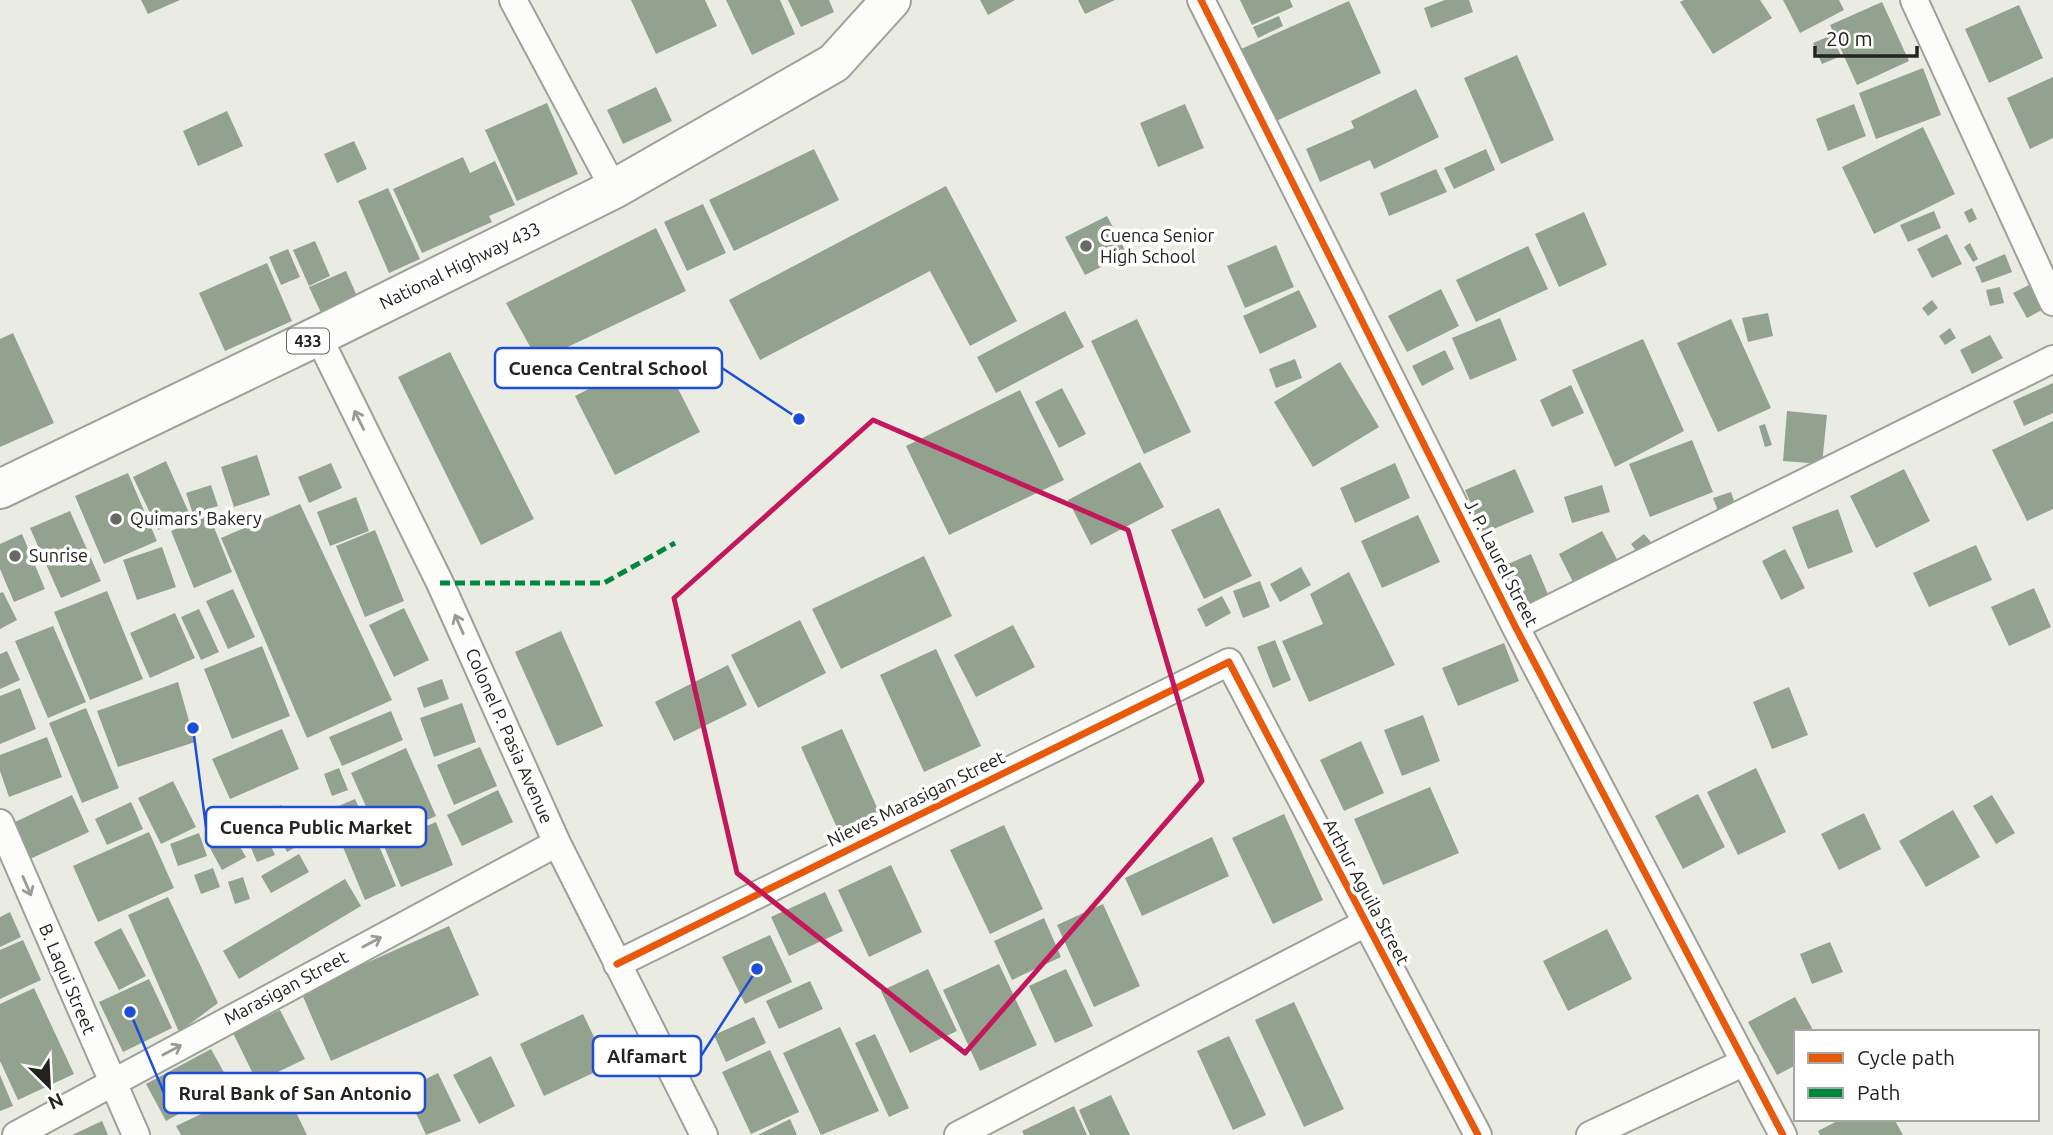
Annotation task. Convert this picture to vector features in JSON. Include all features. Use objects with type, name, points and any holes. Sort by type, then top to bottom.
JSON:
[{"type":"main road","name":"National Highway 433","points":[[0,489],[318,337],[614,190],[834,63],[891,0]]},
{"type":"street","points":[[513,0],[614,190]]},
{"type":"street","name":"J. P. Laurel Street","points":[[1201,0],[1515,626],[1783,1135]]},
{"type":"street","points":[[1914,0],[2053,302]]},
{"type":"street","name":"Colonel P. Pasia Avenue","points":[[318,337],[440,583],[557,843],[704,1135]]},
{"type":"street","points":[[1515,626],[2053,359]]},
{"type":"street","name":"Arthur Aguila Street","points":[[1229,662],[1364,923],[1478,1135]]},
{"type":"street","name":"Nieves Marasigan Street","points":[[617,964],[1229,662]]},
{"type":"street","name":"B. Laqui Street","points":[[0,823],[136,1135]]},
{"type":"street","name":"Marasigan Street","points":[[16,1135],[557,843]]},
{"type":"street","points":[[958,1135],[1364,923]]},
{"type":"street","points":[[1590,1135],[1745,1062]]},
{"type":"highlighted area","points":[[873,420],[1128,530],[1202,781],[965,1053],[737,873],[674,598]]},
{"type":"building","points":[[141,0],[180,0],[148,14]]},
{"type":"building","points":[[631,0],[705,0],[717,26],[656,54]]},
{"type":"building","points":[[726,0],[780,0],[795,34],[752,55]]},
{"type":"building","points":[[788,0],[829,0],[834,12],[801,27]]},
{"type":"building","points":[[980,0],[1015,0],[988,15]]},
{"type":"building","points":[[1078,0],[1115,0],[1085,14]]},
{"type":"building","points":[[1240,0],[1290,0],[1293,7],[1252,25]]},
{"type":"building","points":[[1445,0],[1469,0],[1473,12],[1431,28],[1424,8]]},
{"type":"building","points":[[1760,0],[1772,18],[1713,54],[1680,2]]},
{"type":"building","points":[[1783,0],[1839,0],[1844,10],[1800,33]]},
{"type":"building","points":[[1349,1],[1381,73],[1265,126],[1232,53]]},
{"type":"building","points":[[1882,2],[1909,61],[1857,85],[1830,25]]},
{"type":"building","points":[[2019,5],[2043,58],[1989,83],[1965,29]]},
{"type":"building","points":[[1279,16],[1283,26],[1258,38],[1253,27]]},
{"type":"building","points":[[1832,35],[1841,56],[1822,64],[1813,43]]},
{"type":"building","points":[[1517,55],[1554,140],[1501,164],[1464,78]]},
{"type":"building","points":[[1923,68],[1941,115],[1876,139],[1859,93]]},
{"type":"building","points":[[2053,77],[2053,138],[2030,149],[2007,98]]},
{"type":"building","points":[[656,87],[672,121],[623,144],[607,110]]},
{"type":"building","points":[[1416,89],[1439,137],[1374,169],[1370,160],[1320,182],[1306,149],[1354,128],[1351,121]]},
{"type":"building","points":[[547,103],[578,174],[517,201],[485,130]]},
{"type":"building","points":[[1185,104],[1204,148],[1158,167],[1140,123]]},
{"type":"building","points":[[1854,104],[1866,136],[1828,151],[1816,119]]},
{"type":"building","points":[[227,111],[243,146],[198,166],[183,131]]},
{"type":"building","points":[[1923,127],[1955,194],[1874,234],[1842,167]]},
{"type":"building","points":[[354,141],[367,169],[337,183],[324,154]]},
{"type":"building","points":[[814,149],[839,200],[734,251],[709,200]]},
{"type":"building","points":[[1486,149],[1495,170],[1454,189],[1444,168]]},
{"type":"building","points":[[463,157],[470,173],[495,161],[515,205],[489,216],[492,222],[422,253],[393,189]]},
{"type":"building","points":[[1436,169],[1447,192],[1389,216],[1380,193]]},
{"type":"building","points":[[946,186],[1017,321],[970,346],[930,271],[760,360],[729,300]]},
{"type":"building","points":[[388,188],[420,259],[389,273],[358,201]]},
{"type":"building","points":[[703,204],[726,253],[687,271],[664,222]]},
{"type":"building","points":[[1972,208],[1977,219],[1969,223],[1964,212]]},
{"type":"building","points":[[1934,211],[1941,228],[1908,242],[1900,225]]},
{"type":"building","points":[[1584,212],[1607,265],[1559,287],[1535,234]]},
{"type":"building","points":[[1107,216],[1127,254],[1085,275],[1065,237]]},
{"type":"building","points":[[656,228],[686,291],[538,361],[506,303]]},
{"type":"building","points":[[1947,234],[1962,264],[1932,278],[1917,249]]},
{"type":"building","points":[[315,241],[330,276],[309,286],[293,250]]},
{"type":"building","points":[[1970,243],[1978,259],[1973,262],[1964,247]]},
{"type":"building","points":[[1276,245],[1294,287],[1245,308],[1227,266]]},
{"type":"building","points":[[1528,246],[1548,289],[1476,322],[1456,280]]},
{"type":"building","points":[[288,249],[300,277],[281,285],[269,257]]},
{"type":"building","points":[[2005,254],[2012,272],[1982,283],[1975,267]]},
{"type":"building","points":[[267,263],[292,321],[225,351],[199,293]]},
{"type":"building","points":[[346,271],[360,303],[324,319],[309,287]]},
{"type":"building","points":[[2029,285],[2042,310],[2027,318],[2013,293]]},
{"type":"building","points":[[2000,287],[2004,303],[1990,306],[1986,290]]},
{"type":"building","points":[[1441,289],[1459,326],[1407,352],[1388,316]]},
{"type":"building","points":[[1299,290],[1317,327],[1260,354],[1243,316]]},
{"type":"building","points":[[1932,300],[1938,308],[1928,316],[1922,308]]},
{"type":"building","points":[[1065,311],[1084,347],[996,393],[977,357]]},
{"type":"building","points":[[1768,313],[1773,336],[1748,342],[1742,318]]},
{"type":"building","points":[[1500,318],[1517,360],[1470,380],[1452,338]]},
{"type":"building","points":[[1137,319],[1191,432],[1144,454],[1091,341]]},
{"type":"building","points":[[1731,319],[1771,408],[1718,432],[1677,343]]},
{"type":"building","points":[[1950,328],[1956,338],[1945,345],[1939,336]]},
{"type":"building","points":[[13,333],[54,423],[0,447],[0,339]]},
{"type":"building","points":[[1990,335],[2003,358],[1972,374],[1960,350]]},
{"type":"building","points":[[1643,339],[1684,431],[1615,467],[1572,370]]},
{"type":"building","points":[[1445,350],[1454,369],[1422,386],[1412,366]]},
{"type":"building","points":[[450,352],[534,519],[481,545],[398,377]]},
{"type":"building","points":[[660,353],[700,432],[615,475],[575,396]]},
{"type":"building","points":[[1295,359],[1302,378],[1276,388],[1269,369]]},
{"type":"building","points":[[1340,362],[1379,427],[1313,467],[1274,402]]},
{"type":"building","points":[[2053,383],[2053,413],[2024,426],[2013,401]]},
{"type":"building","points":[[1571,385],[1584,413],[1552,427],[1540,400]]},
{"type":"building","points":[[1062,388],[1086,434],[1059,448],[1035,402]]},
{"type":"building","points":[[1020,390],[1064,480],[949,535],[906,446]]},
{"type":"building","points":[[1787,411],[1827,415],[1822,464],[1783,461]]},
{"type":"building","points":[[2053,421],[2053,509],[2027,521],[1992,450]]},
{"type":"building","points":[[1765,424],[1772,445],[1765,447],[1759,426]]},
{"type":"building","points":[[1692,440],[1713,492],[1650,517],[1629,464]]},
{"type":"building","points":[[257,455],[270,495],[234,507],[221,467]]},
{"type":"building","points":[[166,461],[190,515],[158,530],[133,477]]},
{"type":"building","points":[[1140,462],[1164,507],[1091,545],[1068,500]]},
{"type":"building","points":[[331,463],[342,488],[309,503],[298,477]]},
{"type":"building","points":[[1395,463],[1410,498],[1355,523],[1340,488]]},
{"type":"building","points":[[1515,469],[1534,512],[1484,533],[1465,490]]},
{"type":"building","points":[[1904,469],[1930,521],[1876,548],[1850,496]]},
{"type":"building","name":"Quimars' Bakery","points":[[128,473],[157,541],[104,564],[75,496]]},
{"type":"building","points":[[211,485],[218,506],[193,514],[186,493]]},
{"type":"building","points":[[1602,485],[1610,512],[1572,523],[1564,497]]},
{"type":"building","points":[[1731,492],[1736,507],[1719,513],[1713,498]]},
{"type":"building","points":[[356,497],[369,531],[330,546],[317,512]]},
{"type":"building","points":[[300,504],[392,700],[307,738],[221,538]]},
{"type":"building","points":[[1219,508],[1252,576],[1204,599],[1171,530]]},
{"type":"building","points":[[1838,509],[1853,552],[1808,569],[1792,527]]},
{"type":"building","points":[[70,511],[101,581],[61,598],[30,528]]},
{"type":"building","points":[[209,515],[232,572],[194,588],[171,531]]},
{"type":"building","points":[[1418,515],[1440,562],[1382,588],[1361,541]]},
{"type":"building","points":[[375,530],[404,601],[365,617],[336,546]]},
{"type":"building","points":[[1602,531],[1620,565],[1576,588],[1559,554]]},
{"type":"building","name":"Sunrise","points":[[22,534],[45,589],[14,602],[0,569],[0,544]]},
{"type":"building","points":[[1644,534],[1651,542],[1638,553],[1631,544]]},
{"type":"building","points":[[1976,545],[1992,580],[1929,607],[1913,573]]},
{"type":"building","points":[[162,547],[176,587],[137,600],[123,560]]},
{"type":"building","points":[[1785,549],[1805,588],[1781,600],[1762,561]]},
{"type":"building","points":[[1531,554],[1550,599],[1521,611],[1503,566]]},
{"type":"building","points":[[924,556],[952,616],[841,669],[812,609]]},
{"type":"building","points":[[1301,567],[1311,585],[1280,602],[1270,584]]},
{"type":"building","points":[[1349,572],[1395,665],[1309,702],[1282,641],[1323,624],[1310,594]]},
{"type":"building","points":[[1260,581],[1270,607],[1243,618],[1233,591]]},
{"type":"building","points":[[2034,588],[2051,627],[2009,646],[1991,607]]},
{"type":"building","points":[[233,589],[255,637],[228,649],[206,601]]},
{"type":"building","points":[[107,591],[143,679],[90,700],[54,612]]},
{"type":"building","points":[[3,592],[17,620],[0,629],[0,593]]},
{"type":"building","points":[[1222,596],[1231,613],[1206,627],[1197,609]]},
{"type":"building","points":[[404,608],[429,660],[394,677],[369,625]]},
{"type":"building","points":[[199,609],[219,652],[201,660],[181,617]]},
{"type":"building","points":[[175,613],[195,658],[150,678],[130,633]]},
{"type":"building","points":[[800,620],[826,673],[758,708],[731,655]]},
{"type":"building","points":[[1013,625],[1035,667],[976,697],[954,655]]},
{"type":"building","points":[[53,626],[86,702],[48,718],[15,641]]},
{"type":"building","points":[[561,631],[603,726],[557,746],[515,652]]},
{"type":"building","points":[[1275,640],[1291,680],[1273,688],[1257,647]]},
{"type":"building","points":[[1504,643],[1519,681],[1458,706],[1442,668]]},
{"type":"building","points":[[262,646],[290,716],[232,739],[204,669]]},
{"type":"building","points":[[936,649],[981,746],[924,772],[880,675]]},
{"type":"building","points":[[7,651],[20,680],[0,689],[0,654]]},
{"type":"building","points":[[728,665],[747,705],[674,741],[655,702]]},
{"type":"building","points":[[442,679],[449,699],[424,708],[417,688]]},
{"type":"building","points":[[178,682],[195,742],[118,767],[97,711]]},
{"type":"building","points":[[1789,687],[1808,735],[1772,749],[1753,702]]},
{"type":"building","points":[[20,688],[36,729],[0,744],[0,696]]},
{"type":"building","points":[[462,703],[476,742],[434,757],[420,718]]},
{"type":"building","points":[[86,708],[119,788],[82,803],[49,723]]},
{"type":"building","points":[[391,711],[403,740],[342,766],[329,737]]},
{"type":"building","points":[[1423,715],[1440,761],[1402,776],[1384,730]]},
{"type":"building","points":[[282,729],[299,769],[230,799],[212,759]]},
{"type":"building","points":[[842,729],[879,812],[838,830],[801,747]]},
{"type":"building","points":[[47,737],[62,777],[9,797],[0,771],[0,755]]},
{"type":"building","points":[[1361,741],[1384,793],[1344,811],[1320,760]]},
{"type":"building","points":[[480,747],[497,786],[454,805],[437,765]]},
{"type":"building","points":[[406,748],[436,816],[381,840],[351,773]]},
{"type":"building","points":[[339,768],[348,790],[332,796],[324,774]]},
{"type":"building","points":[[1756,768],[1786,832],[1738,855],[1707,792]]},
{"type":"building","points":[[173,781],[196,827],[161,844],[138,798]]},
{"type":"building","points":[[1430,787],[1459,853],[1383,885],[1354,819]]},
{"type":"building","points":[[498,790],[513,822],[462,846],[447,815]]},
{"type":"building","points":[[1698,794],[1725,847],[1683,869],[1655,816]]},
{"type":"building","points":[[72,795],[89,832],[30,859],[13,823]]},
{"type":"building","points":[[1992,795],[2015,833],[1996,844],[1973,806]]},
{"type":"building","points":[[355,799],[369,829],[341,841],[327,811]]},
{"type":"building","points":[[131,802],[143,829],[107,845],[95,819]]},
{"type":"building","points":[[281,805],[289,821],[246,843],[237,826]]},
{"type":"building","points":[[1953,810],[1980,857],[1926,887],[1899,841]]},
{"type":"building","points":[[1864,813],[1881,849],[1839,870],[1821,834]]},
{"type":"building","points":[[1284,814],[1323,900],[1273,924],[1232,838]]},
{"type":"building","points":[[436,822],[453,865],[401,887],[383,844]]},
{"type":"building","points":[[1004,825],[1043,909],[990,934],[950,850]]},
{"type":"building","points":[[229,828],[246,857],[222,870],[206,841]]},
{"type":"building","points":[[149,832],[174,888],[98,922],[73,866]]},
{"type":"building","points":[[286,832],[294,848],[287,852],[279,836]]},
{"type":"building","points":[[199,833],[207,856],[178,866],[170,844]]},
{"type":"building","points":[[374,834],[396,886],[365,900],[343,847]]},
{"type":"building","points":[[266,835],[275,855],[257,862],[249,843]]},
{"type":"building","points":[[1212,837],[1229,876],[1142,916],[1125,878]]},
{"type":"building","points":[[299,854],[309,872],[271,893],[261,876]]},
{"type":"building","points":[[891,865],[922,932],[869,957],[838,890]]},
{"type":"building","points":[[213,868],[220,887],[201,894],[194,875]]},
{"type":"building","points":[[243,877],[250,899],[235,904],[228,882]]},
{"type":"building","points":[[345,879],[361,906],[239,979],[223,951]]},
{"type":"building","points":[[825,892],[843,931],[789,956],[771,917]]},
{"type":"building","points":[[168,897],[218,1003],[179,1032],[128,915]]},
{"type":"building","points":[[1103,904],[1140,986],[1094,1007],[1057,925]]},
{"type":"building","points":[[10,912],[21,937],[0,947],[0,917]]},
{"type":"building","points":[[1044,918],[1061,957],[1012,980],[994,941]]},
{"type":"building","points":[[449,926],[479,995],[331,1061],[301,992]]},
{"type":"building","points":[[121,928],[146,976],[119,990],[94,942]]},
{"type":"building","points":[[1607,929],[1632,979],[1568,1011],[1543,961]]},
{"type":"building","points":[[770,935],[792,982],[745,1004],[722,957]]},
{"type":"building","points":[[23,940],[41,980],[0,999],[0,950]]},
{"type":"building","points":[[1830,942],[1843,972],[1812,984],[1800,954]]},
{"type":"building","points":[[999,964],[1037,1045],[980,1071],[943,990]]},
{"type":"building","points":[[928,969],[957,1031],[910,1053],[881,991]]},
{"type":"building","points":[[1066,969],[1093,1026],[1055,1043],[1029,986]]},
{"type":"building","points":[[149,979],[172,1028],[123,1052],[99,1002]]},
{"type":"building","points":[[810,981],[823,1009],[779,1029],[766,1001]]},
{"type":"building","points":[[34,988],[74,1074],[18,1100],[0,1061],[0,1004]]},
{"type":"building","points":[[1795,997],[1813,1030],[1794,1030],[1794,1066],[1777,1075],[1748,1022]]},
{"type":"building","points":[[1294,1002],[1344,1109],[1304,1127],[1255,1020]]},
{"type":"building","points":[[280,1010],[305,1059],[257,1082],[233,1033]]},
{"type":"building","points":[[583,1014],[608,1066],[544,1096],[520,1044]]},
{"type":"building","points":[[754,1017],[766,1043],[726,1062],[714,1035]]},
{"type":"building","points":[[840,1027],[879,1111],[821,1135],[783,1053]]},
{"type":"building","points":[[875,1034],[909,1108],[889,1117],[855,1043]]},
{"type":"building","points":[[1229,1036],[1266,1115],[1233,1130],[1197,1051]]},
{"type":"building","points":[[211,1049],[231,1085],[166,1121],[146,1084]]},
{"type":"building","points":[[770,1050],[799,1112],[751,1134],[722,1072]]},
{"type":"building","points":[[491,1056],[515,1106],[479,1124],[453,1075]]},
{"type":"building","points":[[438,1073],[461,1121],[426,1135],[405,1089]]},
{"type":"building","points":[[0,1075],[13,1106],[0,1111]]},
{"type":"building","points":[[279,1077],[307,1135],[181,1135],[176,1126]]},
{"type":"building","points":[[1111,1095],[1130,1135],[1090,1135],[1079,1110]]},
{"type":"building","points":[[1074,1106],[1087,1135],[1024,1135],[1022,1131]]},
{"type":"building","points":[[790,1119],[797,1135],[758,1135]]},
{"type":"building","points":[[102,1121],[108,1135],[72,1135]]},
{"type":"building","points":[[1837,1121],[1895,1121],[1903,1135],[1820,1135],[1818,1131]]},
{"type":"marked path","points":[[440,583],[604,583],[675,543]]},
{"type":"cycle path","points":[[1201,0],[1515,626],[1783,1135]]},
{"type":"cycle path","points":[[617,964],[1229,662],[1478,1135]]},
{"type":"place","name":"Cuenca Senior High School","points":[[1086,246]]},
{"type":"place","name":"Cuenca Central School","points":[[799,419]]},
{"type":"place","name":"Quimars' Bakery","points":[[116,519]]},
{"type":"place","name":"Sunrise","points":[[15,556]]},
{"type":"place","name":"Cuenca Public Market","points":[[193,728]]},
{"type":"place","name":"Alfamart","points":[[757,969]]},
{"type":"place","name":"Rural Bank of San Antonio","points":[[130,1012]]}]
